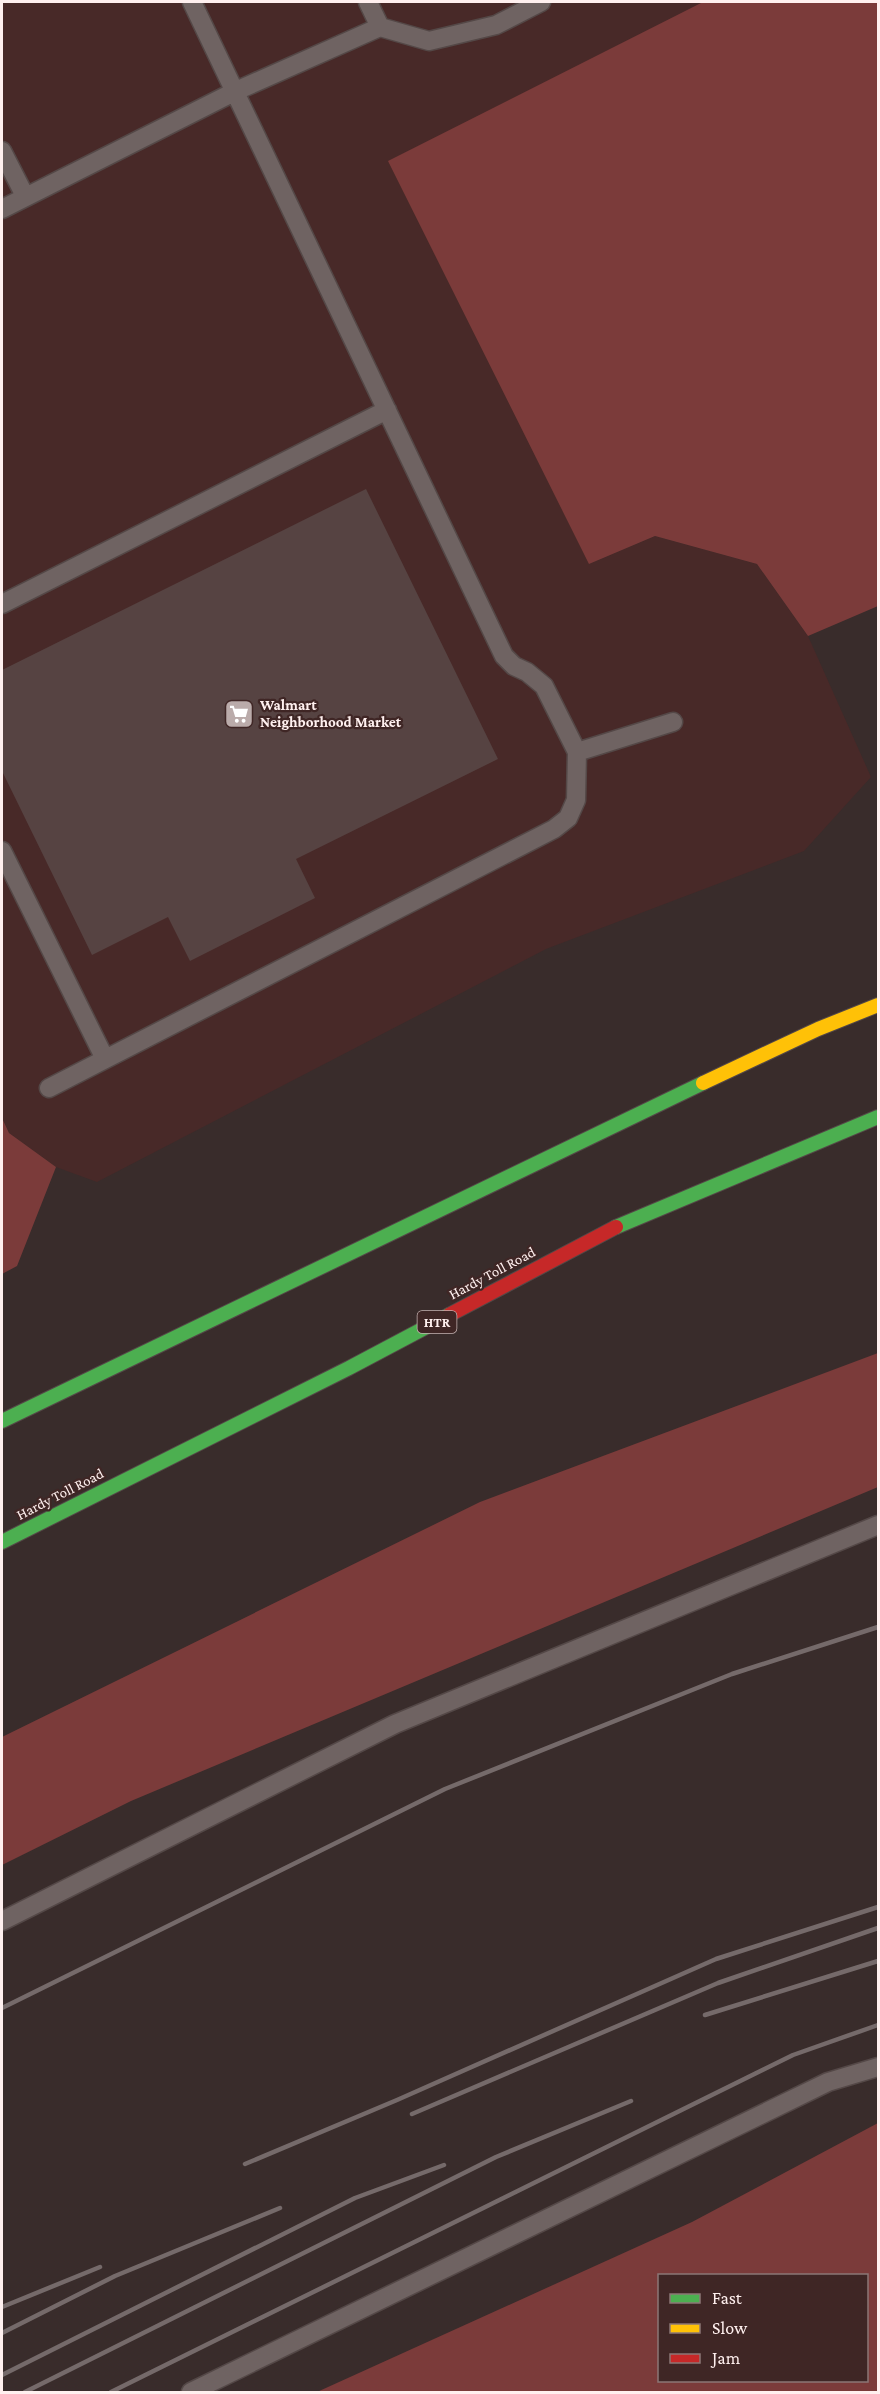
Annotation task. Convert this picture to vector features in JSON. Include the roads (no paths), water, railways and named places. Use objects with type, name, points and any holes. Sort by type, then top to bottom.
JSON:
[{"type":"highway","points":[[2,1422],[572,1145],[818,1029],[879,1005]]},
{"type":"highway","name":"Hardy Toll Road","points":[[2,1542],[348,1368],[629,1220],[879,1117]]},
{"type":"lane","points":[[49,1088],[554,829],[568,818],[576,800],[578,752],[544,686],[527,672],[514,666],[504,656],[192,2]]},
{"type":"lane","points":[[368,2],[380,27]]},
{"type":"lane","points":[[2,209],[236,91],[380,27],[429,41],[496,26],[542,2]]},
{"type":"lane","points":[[2,151],[26,196]]},
{"type":"lane","points":[[2,604],[387,410]]},
{"type":"lane","points":[[578,752],[672,722]]},
{"type":"lane","points":[[2,851],[105,1059]]},
{"type":"lane","points":[[2,1921],[395,1724],[879,1525]]},
{"type":"lane","points":[[191,2392],[828,2082],[879,2067]]},
{"type":"railway","points":[[2,2008],[445,1789],[732,1674],[878,1627]]},
{"type":"railway","points":[[245,2164],[397,2100],[716,1959],[878,1907]]},
{"type":"railway","points":[[412,2114],[718,1983],[878,1928]]},
{"type":"railway","points":[[705,2015],[878,1961]]},
{"type":"railway","points":[[111,2392],[793,2055],[878,2025]]},
{"type":"railway","points":[[25,2392],[496,2157],[631,2101]]},
{"type":"railway","points":[[2,2375],[355,2198],[444,2165]]},
{"type":"railway","points":[[2,2333],[115,2276],[280,2208]]},
{"type":"railway","points":[[2,2307],[100,2267]]},
{"type":"place","name":"Walmart Neighborhood Market","points":[[239,714]]}]
